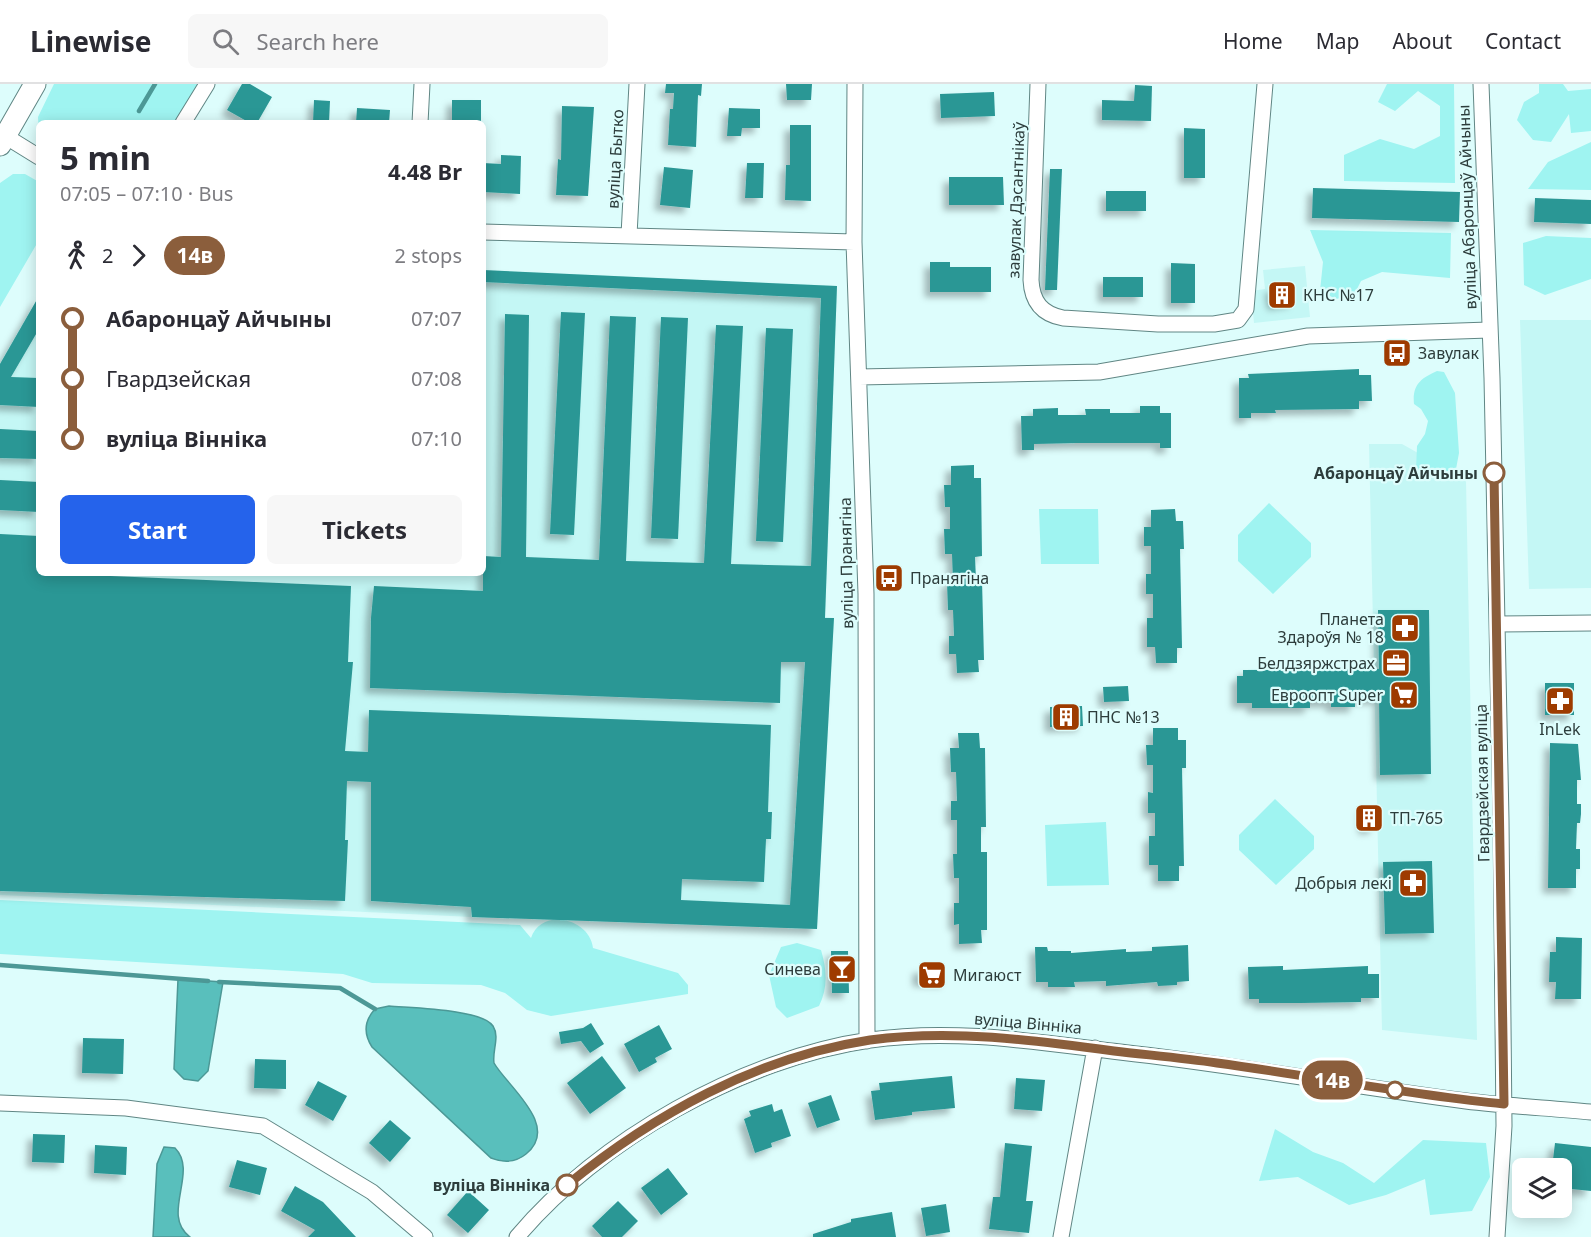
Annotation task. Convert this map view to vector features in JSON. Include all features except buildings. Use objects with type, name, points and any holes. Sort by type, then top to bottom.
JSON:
[{"type":"highway","points":[[3,140],[35,84]]},
{"type":"street","points":[[185,120],[207,84]]},
{"type":"street","points":[[420,120],[422,84]]},
{"type":"street","name":"вуліца Бытко","points":[[629,235],[637,84]]},
{"type":"street","name":"вуліца Пранягіна","points":[[855,84],[855,242],[866,594],[867,1041]]},
{"type":"street","name":"завулак Дэсантнікаў","points":[[1038,84],[1031,288],[1039,307],[1056,317],[1174,325],[1221,324],[1241,317],[1247,304],[1265,84]]},
{"type":"street","name":"вуліца Абаронцаў Айчыны","points":[[1481,84],[1490,330]]},
{"type":"street","points":[[3,140],[36,156]]},
{"type":"street","points":[[486,232],[855,242]]},
{"type":"street","points":[[859,377],[1099,372],[1308,336],[1490,330]]},
{"type":"street","name":"Гвардзейская вуліца","points":[[1490,330],[1498,624],[1504,1104],[1497,1237]]},
{"type":"street","points":[[1498,624],[1591,623]]},
{"type":"street","name":"вуліца Вінніка","points":[[517,1237],[567,1185],[602,1157],[689,1102],[733,1081],[787,1061],[867,1041],[970,1035],[1095,1048],[1504,1104],[1591,1112]]},
{"type":"street","points":[[1061,1237],[1095,1048]]},
{"type":"street","points":[[0,1102],[126,1108],[264,1126],[372,1192],[425,1237]]},
{"type":"shaded area","points":[[54,84],[201,84],[180,120],[38,120]]},
{"type":"shaded area","points":[[1387,84],[1454,84],[1455,183],[1344,181],[1344,155],[1380,139],[1414,149],[1440,136],[1440,106],[1418,91],[1395,111],[1378,102]]},
{"type":"shaded area","points":[[1539,84],[1563,84],[1568,91],[1591,89],[1591,131],[1571,133],[1569,114],[1551,142],[1533,140],[1517,120],[1524,102],[1539,93]]},
{"type":"shaded area","points":[[1591,142],[1591,190],[1528,189],[1548,162]]},
{"type":"shaded area","points":[[13,174],[25,174],[36,180],[36,245],[0,307],[0,183]]},
{"type":"shaded area","points":[[1310,230],[1451,233],[1450,278],[1382,272],[1361,281],[1354,295],[1336,299],[1320,291],[1323,262]]},
{"type":"shaded area","points":[[1546,236],[1591,238],[1591,279],[1545,295],[1524,285],[1523,243]]},
{"type":"shaded area","points":[[1305,266],[1310,317],[1254,323],[1251,291],[1265,289],[1263,270]]},
{"type":"shaded area","points":[[486,270],[837,286],[825,617],[834,618],[817,929],[472,917],[0,895],[0,364],[36,301],[36,576],[486,576]]},
{"type":"shaded area","points":[[1520,320],[1591,320],[1591,588],[1529,589]]},
{"type":"shaded area","points":[[1437,371],[1444,372],[1455,393],[1459,453],[1456,469],[1448,475],[1416,470],[1417,446],[1425,434],[1428,421],[1421,409],[1414,404],[1414,392],[1426,376]]},
{"type":"shaded area","points":[[1369,444],[1402,444],[1466,480],[1477,1040],[1382,1030]]},
{"type":"shaded area","points":[[1269,503],[1311,543],[1311,557],[1273,594],[1238,561],[1238,535]]},
{"type":"shaded area","points":[[1039,509],[1098,509],[1099,564],[1041,564]]},
{"type":"shaded area","points":[[1275,799],[1314,836],[1314,849],[1276,885],[1239,850],[1239,835]]},
{"type":"shaded area","points":[[1106,822],[1109,885],[1047,886],[1045,825]]},
{"type":"shaded area","points":[[0,900],[520,925],[531,938],[536,928],[544,922],[565,920],[583,929],[590,938],[593,948],[678,973],[688,985],[688,994],[551,1016],[527,1010],[505,993],[481,985],[372,983],[343,974],[0,954]]},
{"type":"shaded area","points":[[797,943],[821,950],[825,986],[819,1006],[787,1018],[776,1007],[769,975],[781,947]]},
{"type":"shaded area","points":[[178,979],[223,982],[208,1071],[198,1081],[184,1079],[174,1069]]},
{"type":"shaded area","points":[[389,1006],[461,1013],[486,1020],[493,1026],[496,1035],[494,1063],[535,1119],[538,1131],[535,1143],[526,1154],[509,1161],[491,1158],[372,1047],[366,1032],[369,1018],[375,1009]]},
{"type":"shaded area","points":[[1275,1129],[1313,1152],[1343,1163],[1374,1183],[1423,1140],[1486,1143],[1490,1177],[1472,1211],[1430,1215],[1425,1179],[1386,1195],[1349,1205],[1298,1177],[1259,1181]]},
{"type":"shaded area","points":[[164,1147],[175,1148],[181,1158],[183,1169],[178,1217],[182,1228],[190,1237],[153,1237],[157,1164]]},
{"type":"waterway","points":[[139,111],[155,84]]},
{"type":"waterway","points":[[0,965],[208,981]]},
{"type":"waterway","points":[[219,982],[340,988],[375,1009]]},
{"type":"bus line","name":"14в","points":[[567,1185],[633,1136],[689,1102],[733,1081],[787,1061],[836,1048],[867,1041],[897,1038],[970,1035],[1064,1044],[1217,1063],[1466,1101],[1504,1104],[1500,705],[1494,473]]},
{"type":"place","name":"КНС №17","points":[[1282,295]]},
{"type":"place","name":"Завулак","points":[[1397,353]]},
{"type":"place","name":"Абаронцаў Айчыны","points":[[1494,473]]},
{"type":"place","name":"Пранягіна","points":[[889,578]]},
{"type":"place","name":"Планета Здароўя № 18","points":[[1405,628]]},
{"type":"place","name":"Белдзяржстрах","points":[[1396,663]]},
{"type":"place","name":"Евроопт Super","points":[[1404,695]]},
{"type":"place","name":"InLek","points":[[1560,701]]},
{"type":"place","name":"ПНС №13","points":[[1066,717]]},
{"type":"place","name":"ТП-765","points":[[1369,818]]},
{"type":"place","name":"Добрыя лекі","points":[[1413,883]]},
{"type":"place","name":"Синева","points":[[842,969]]},
{"type":"place","name":"Мигаюст","points":[[932,975]]},
{"type":"place","name":"вуліца Вінніка","points":[[567,1185]]}]
